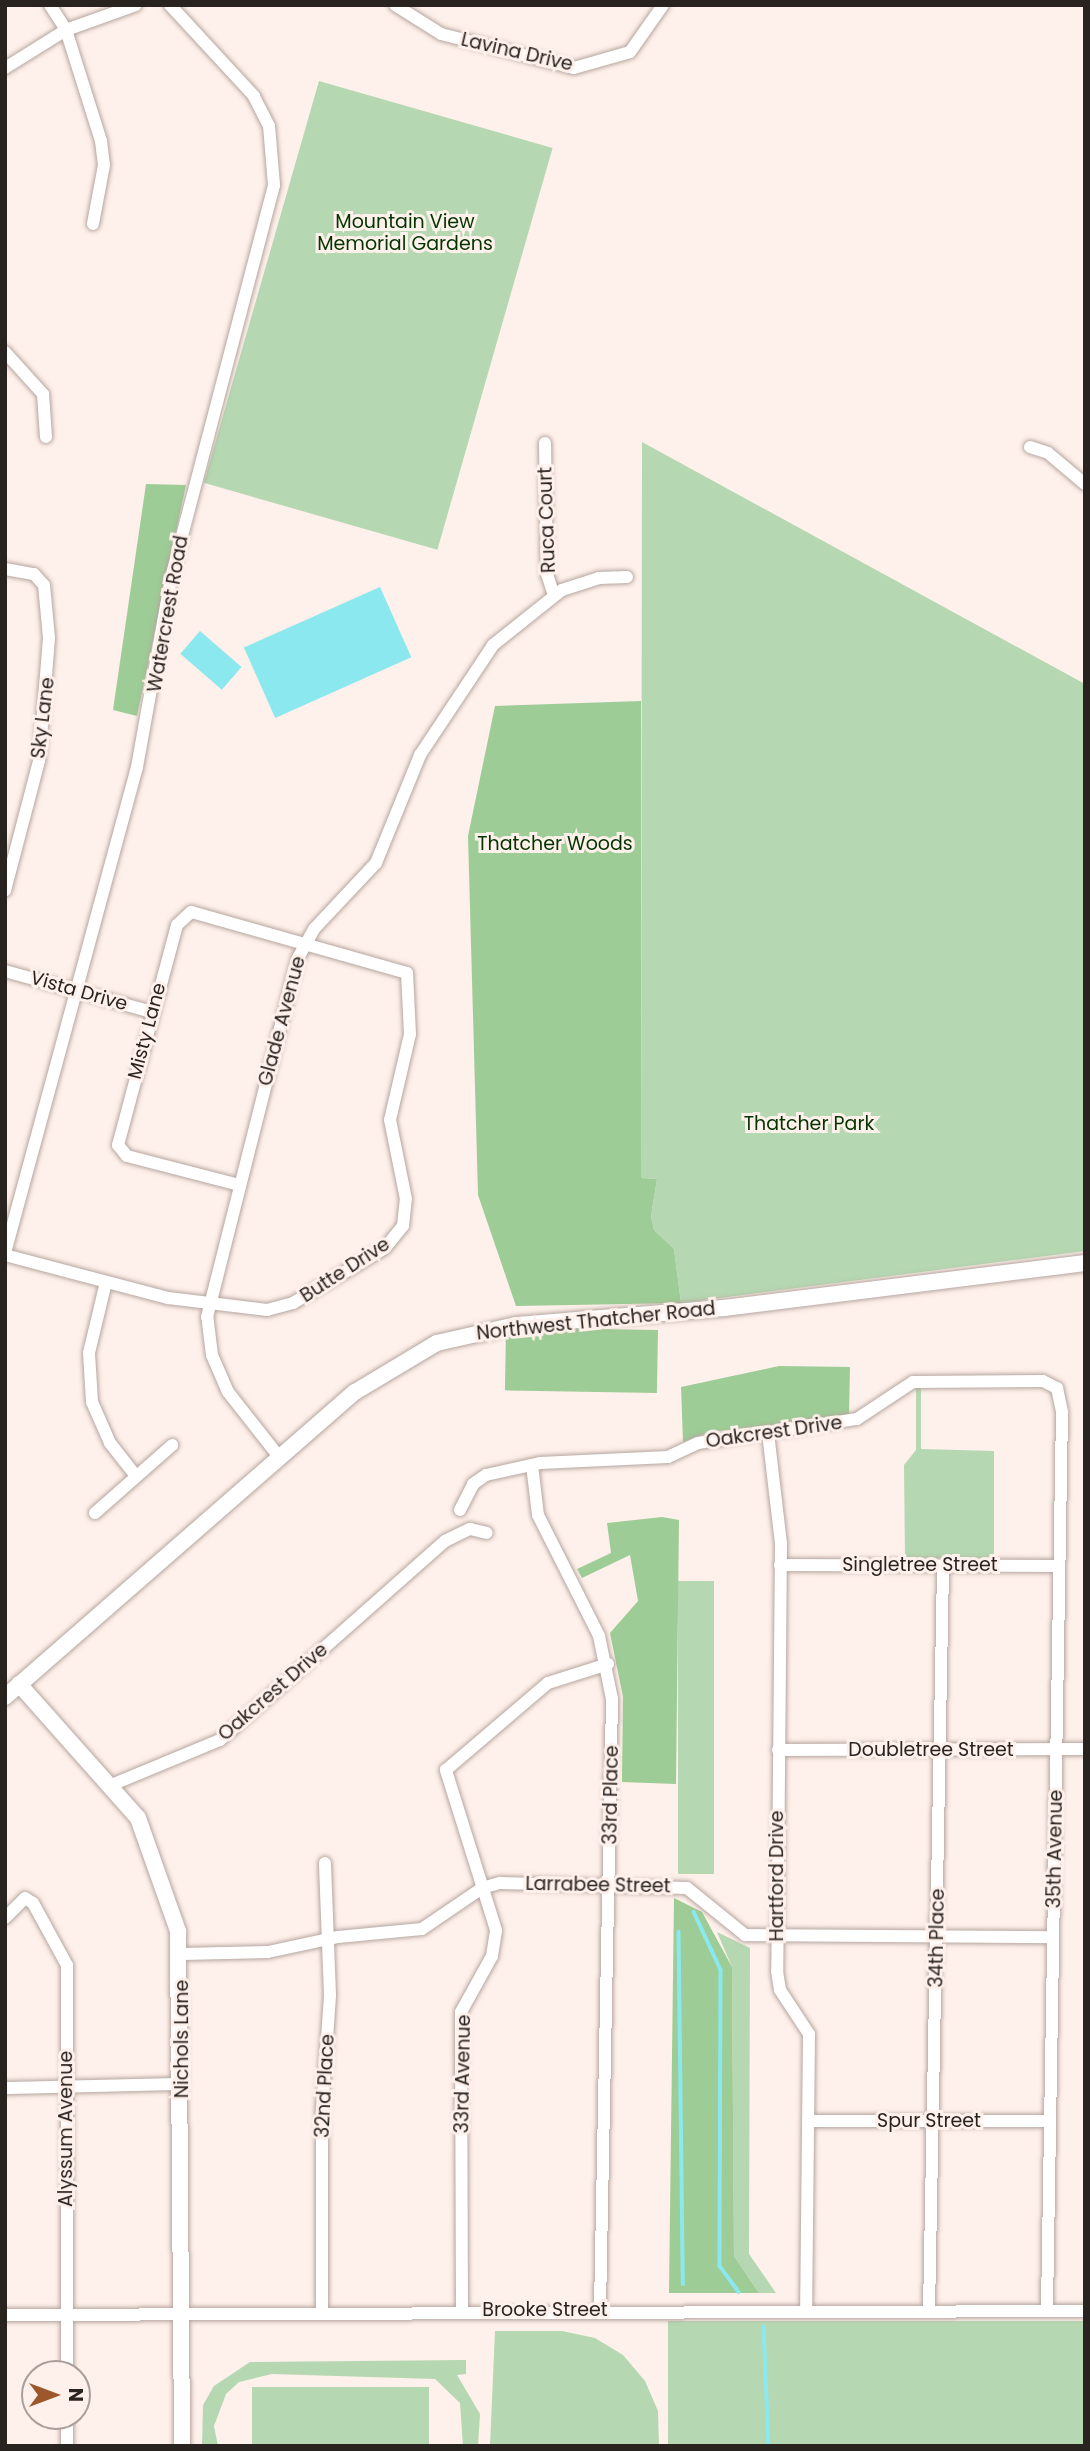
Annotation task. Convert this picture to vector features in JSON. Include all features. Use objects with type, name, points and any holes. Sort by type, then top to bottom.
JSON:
[{"type":"street","points":[[50,5],[66,30],[102,141],[104,165],[93,224]]},
{"type":"street","points":[[5,68],[66,30],[136,5]]},
{"type":"street","name":"Watercrest Road","points":[[5,1254],[149,720],[171,578],[274,185],[269,126],[254,96],[170,5]]},
{"type":"street","name":"Lavina Drive","points":[[395,5],[441,33],[574,68],[601,65],[630,52],[663,5]]},
{"type":"street","points":[[5,352],[43,394],[46,437]]},
{"type":"street","name":"Ruca Court","points":[[545,443],[547,574],[554,595]]},
{"type":"street","points":[[1030,447],[1048,453],[1085,484]]},
{"type":"street","name":"Sky Lane","points":[[5,569],[34,574],[44,585],[49,638],[39,761],[5,891]]},
{"type":"street","name":"Glade Avenue","points":[[281,1458],[218,1373],[208,1304],[305,942],[376,863],[420,755],[493,645],[554,595],[594,579],[627,577]]},
{"type":"street","name":"Misty Lane","points":[[239,1185],[120,1150],[152,1012],[185,914],[305,942]]},
{"type":"street","name":"Butte Drive","points":[[5,1254],[106,1282],[208,1304],[267,1310],[293,1303],[386,1248],[403,1226],[406,1199],[390,1120],[410,1034],[411,980],[396,966],[305,942]]},
{"type":"street","name":"Vista Drive","points":[[5,971],[152,1012]]},
{"type":"street","name":"Northwest Thatcher Road","points":[[5,1696],[392,1366],[473,1332],[1085,1263]]},
{"type":"street","points":[[106,1282],[89,1353],[92,1402],[110,1443],[136,1476]]},
{"type":"street","name":"Oakcrest Drive","points":[[460,1510],[473,1484],[486,1475],[532,1465],[668,1457],[698,1443],[862,1418],[913,1381],[1043,1381],[1057,1388]]},
{"type":"street","name":"35th Avenue","points":[[1047,2311],[1059,1566],[1057,1388]]},
{"type":"street","name":"Hartford Drive","points":[[768,1433],[780,1565],[776,1937],[780,1990],[809,2034],[806,2310]]},
{"type":"street","points":[[95,1513],[172,1445]]},
{"type":"street","name":"33rd Place","points":[[532,1465],[540,1520],[608,1664],[609,1885],[600,2310]]},
{"type":"street","name":"Oakcrest Drive","points":[[109,1786],[220,1740],[446,1541],[470,1529],[487,1533]]},
{"type":"street","name":"Singletree Street","points":[[780,1565],[1059,1566]]},
{"type":"street","name":"34th Place","points":[[929,2311],[943,1565]]},
{"type":"street","name":"33rd Avenue","points":[[462,2310],[461,2012],[496,1941],[446,1770],[548,1683],[608,1664]]},
{"type":"street","name":"Nichols Lane","points":[[19,1684],[109,1786],[149,1839],[182,1954],[182,2446]]},
{"type":"street","name":"Doubletree Street","points":[[778,1750],[1085,1749]]},
{"type":"street","name":"32nd Place","points":[[322,2309],[327,1940],[325,1863]]},
{"type":"street","name":"Larrabee Street","points":[[482,1888],[609,1885],[687,1888],[737,1931],[776,1937],[1053,1937]]},
{"type":"street","points":[[182,1954],[268,1952],[327,1940],[422,1929],[482,1888]]},
{"type":"street","name":"Alyssum Avenue","points":[[5,1918],[25,1898],[58,1940],[67,1965],[67,2360]]},
{"type":"street","points":[[5,2088],[66,2084],[182,2084]]},
{"type":"street","name":"Spur Street","points":[[808,2121],[1050,2121]]},
{"type":"street","name":"Brooke Street","points":[[5,2315],[322,2309],[1085,2311]]},
{"type":"green space","name":"Mountain View Memorial Gardens","points":[[319,81],[553,148],[437,550],[204,483]]},
{"type":"green space","name":"Thatcher Park","points":[[642,442],[1085,684],[1085,1251],[681,1303],[674,1249],[654,1230],[651,1216],[657,1179],[641,1178]]},
{"type":"green space","points":[[146,484],[186,485],[137,716],[113,710]]},
{"type":"green space","name":"Thatcher Woods","points":[[641,701],[641,1178],[657,1179],[651,1216],[654,1230],[674,1249],[681,1303],[516,1306],[478,1195],[468,836],[495,706]]},
{"type":"green space","points":[[506,1327],[658,1330],[657,1393],[505,1390]]},
{"type":"green space","points":[[779,1366],[850,1367],[849,1416],[710,1432],[683,1442],[681,1387]]},
{"type":"green space","points":[[916,1388],[921,1388],[921,1449],[994,1451],[994,1558],[905,1558],[904,1465],[916,1450]]},
{"type":"green space","points":[[662,1517],[679,1520],[676,1784],[622,1782],[623,1697],[610,1633],[638,1601],[630,1555],[582,1578],[577,1569],[611,1553],[607,1523]]},
{"type":"green space","points":[[678,1581],[714,1581],[714,1874],[678,1874]]},
{"type":"green space","points":[[674,1898],[702,1912],[732,1967],[734,2256],[759,2293],[669,2293]]},
{"type":"green space","points":[[717,1932],[750,1948],[749,2254],[776,2293],[759,2293],[734,2256],[732,1967]]},
{"type":"green space","points":[[668,2321],[1085,2321],[1085,2446],[668,2446]]},
{"type":"green space","points":[[495,2331],[562,2331],[595,2338],[623,2355],[645,2381],[658,2411],[659,2446],[490,2446]]},
{"type":"green space","points":[[466,2360],[466,2374],[457,2375],[480,2414],[478,2446],[463,2446],[460,2403],[435,2379],[272,2374],[239,2382],[226,2394],[214,2426],[218,2446],[202,2446],[203,2405],[214,2386],[250,2362]]},
{"type":"green space","points":[[252,2387],[429,2387],[429,2446],[252,2446]]},
{"type":"water","points":[[380,587],[411,657],[275,718],[244,648]]},
{"type":"water","points":[[200,631],[242,667],[222,690],[180,654]]},
{"type":"waterway","points":[[694,1912],[721,1970],[720,2266],[739,2292]]},
{"type":"waterway","points":[[679,1932],[683,2284]]},
{"type":"waterway","points":[[764,2327],[769,2446]]}]
